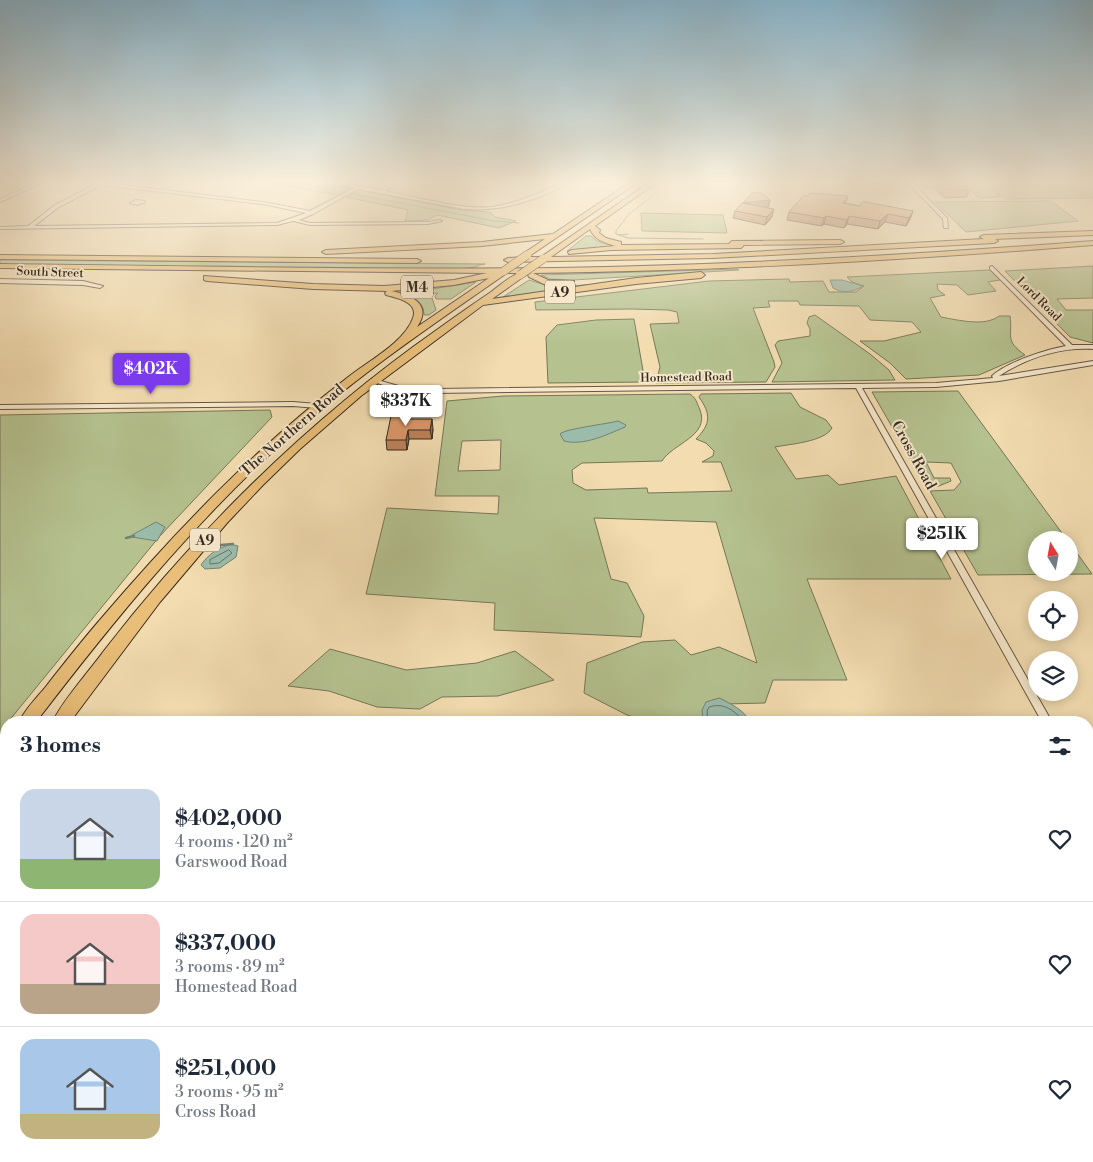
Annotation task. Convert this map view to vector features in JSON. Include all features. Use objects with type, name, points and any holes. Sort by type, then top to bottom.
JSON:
[{"type":"highway","name":"The Northern Road","points":[[32,716],[103,626],[177,541],[235,480],[317,406],[486,280],[538,260],[576,235]]},
{"type":"highway","points":[[596,235],[600,239],[623,244],[923,240]]},
{"type":"highway","points":[[666,277],[558,283],[541,280],[538,260],[611,248],[856,244],[1039,235]]},
{"type":"highway","points":[[500,260],[798,253],[1060,235]]},
{"type":"highway","name":"A9","points":[[64,257],[79,255],[292,253],[482,244],[555,236]]},
{"type":"highway","name":"The Northern Road","points":[[538,260],[540,246],[555,236]]},
{"type":"highway","name":"M4","points":[[0,268],[364,271],[554,270],[741,265],[926,256],[1093,243]]},
{"type":"highway","points":[[482,244],[507,249],[513,269]]},
{"type":"highway","name":"A9","points":[[479,304],[666,277],[911,260],[926,256]]},
{"type":"highway","name":"M4","points":[[0,257],[422,261]]},
{"type":"highway","name":"The Northern Road","points":[[65,716],[129,630],[193,553],[254,488],[299,444],[336,411],[506,286],[513,269],[538,260]]},
{"type":"highway","name":"M4","points":[[0,268],[184,276],[338,287],[396,294],[412,301],[419,311],[418,316],[410,327],[408,338]]},
{"type":"highway","name":"M4","points":[[338,287],[413,288],[486,280]]},
{"type":"street","name":"Lord Road","points":[[992,268],[1070,346]]},
{"type":"street","name":"South Street","points":[[0,280],[83,283],[100,286]]},
{"type":"street","points":[[999,379],[995,376],[999,373],[1050,351],[1070,346],[1093,347]]},
{"type":"street","name":"Homestead Road","points":[[374,382],[402,388],[434,391],[952,384],[999,379],[1093,363]]},
{"type":"street","name":"Cross Road","points":[[858,386],[1044,716]]},
{"type":"street","points":[[0,407],[284,404],[317,406]]},
{"type":"green space","points":[[586,236],[591,236],[597,241],[612,246],[567,251]]},
{"type":"green space","points":[[0,260],[485,264],[460,269],[0,265]]},
{"type":"green space","points":[[1093,266],[1093,298],[1057,299],[1066,310],[1093,310],[1093,343],[1070,337],[1005,271]]},
{"type":"green space","points":[[739,270],[573,280],[550,279],[541,275]]},
{"type":"green space","points":[[990,270],[1000,280],[988,282],[996,291],[968,295],[957,285],[937,284],[938,290],[945,295],[930,298],[941,317],[979,322],[999,316],[1010,316],[1012,342],[1025,355],[979,375],[906,379],[890,363],[860,341],[884,341],[921,332],[912,322],[870,320],[859,306],[800,305],[798,301],[768,301],[770,307],[753,308],[775,367],[766,382],[656,383],[660,367],[650,324],[679,323],[677,312],[632,309],[536,310],[535,302],[709,281],[789,279],[790,282],[823,281],[829,292],[856,292],[864,286],[852,282],[847,277]]},
{"type":"green space","points":[[529,280],[552,287],[600,284],[503,297]]},
{"type":"green space","points":[[476,282],[451,299],[436,299],[435,296],[438,293],[426,294],[432,298],[436,310],[429,315],[424,315],[421,304],[418,301],[393,291],[432,289]]},
{"type":"green space","points":[[815,315],[870,354],[889,370],[895,380],[772,382],[782,363],[775,345],[778,341],[810,336],[810,329],[807,323],[809,317]]},
{"type":"green space","points":[[634,319],[645,382],[548,383],[546,337],[557,325],[596,320]]},
{"type":"green space","points":[[958,391],[1060,531],[1028,531],[1028,575],[978,575],[930,491],[954,490],[961,482],[951,463],[926,462],[934,478],[950,478],[951,481],[939,486],[926,486],[872,392]]},
{"type":"green space","points":[[791,393],[800,407],[826,420],[832,428],[828,433],[814,439],[775,447],[796,479],[828,475],[839,485],[896,476],[951,579],[807,579],[847,680],[773,680],[765,703],[724,704],[711,716],[630,716],[584,693],[587,663],[642,642],[675,640],[691,655],[719,647],[757,663],[716,522],[594,518],[611,579],[627,583],[644,616],[641,637],[494,630],[495,603],[366,594],[387,508],[498,514],[499,496],[435,496],[447,401],[503,396],[690,394],[695,399],[700,410],[702,419],[700,427],[689,439],[662,461],[582,463],[572,470],[573,483],[586,490],[647,488],[648,493],[732,491],[721,462],[702,462],[713,456],[714,451],[706,443],[696,439],[707,424],[708,419],[706,409],[699,397],[701,394]],"holes":[[[501,440],[500,470],[458,471],[462,441]]]},
{"type":"green space","points":[[270,410],[272,417],[159,537],[13,716],[0,716],[0,415]]},
{"type":"green space","points":[[1078,555],[1092,574],[1078,574]]},
{"type":"green space","points":[[330,649],[406,670],[477,663],[515,651],[554,680],[498,696],[442,697],[420,709],[377,707],[329,691],[288,686]]},
{"type":"water","points":[[830,280],[842,280],[863,286],[856,290],[845,292],[833,288]]},
{"type":"water","points":[[618,421],[626,425],[625,427],[587,441],[564,441],[560,434],[577,428]]},
{"type":"water","points":[[156,522],[165,527],[157,541],[132,537],[132,535]]},
{"type":"water","points":[[230,544],[238,546],[236,557],[220,568],[205,569],[201,565],[207,557]]},
{"type":"water","points":[[719,698],[737,708],[746,716],[702,716],[702,710],[706,702]]},
{"type":"building","points":[[391,416],[410,416],[410,419],[432,419],[430,430],[408,430],[406,440],[386,440]]},
{"type":"waterway","points":[[620,235],[628,238],[703,239]]},
{"type":"waterway","points":[[126,538],[134,536]]},
{"type":"waterway","points":[[217,550],[221,545],[233,544]]}]
